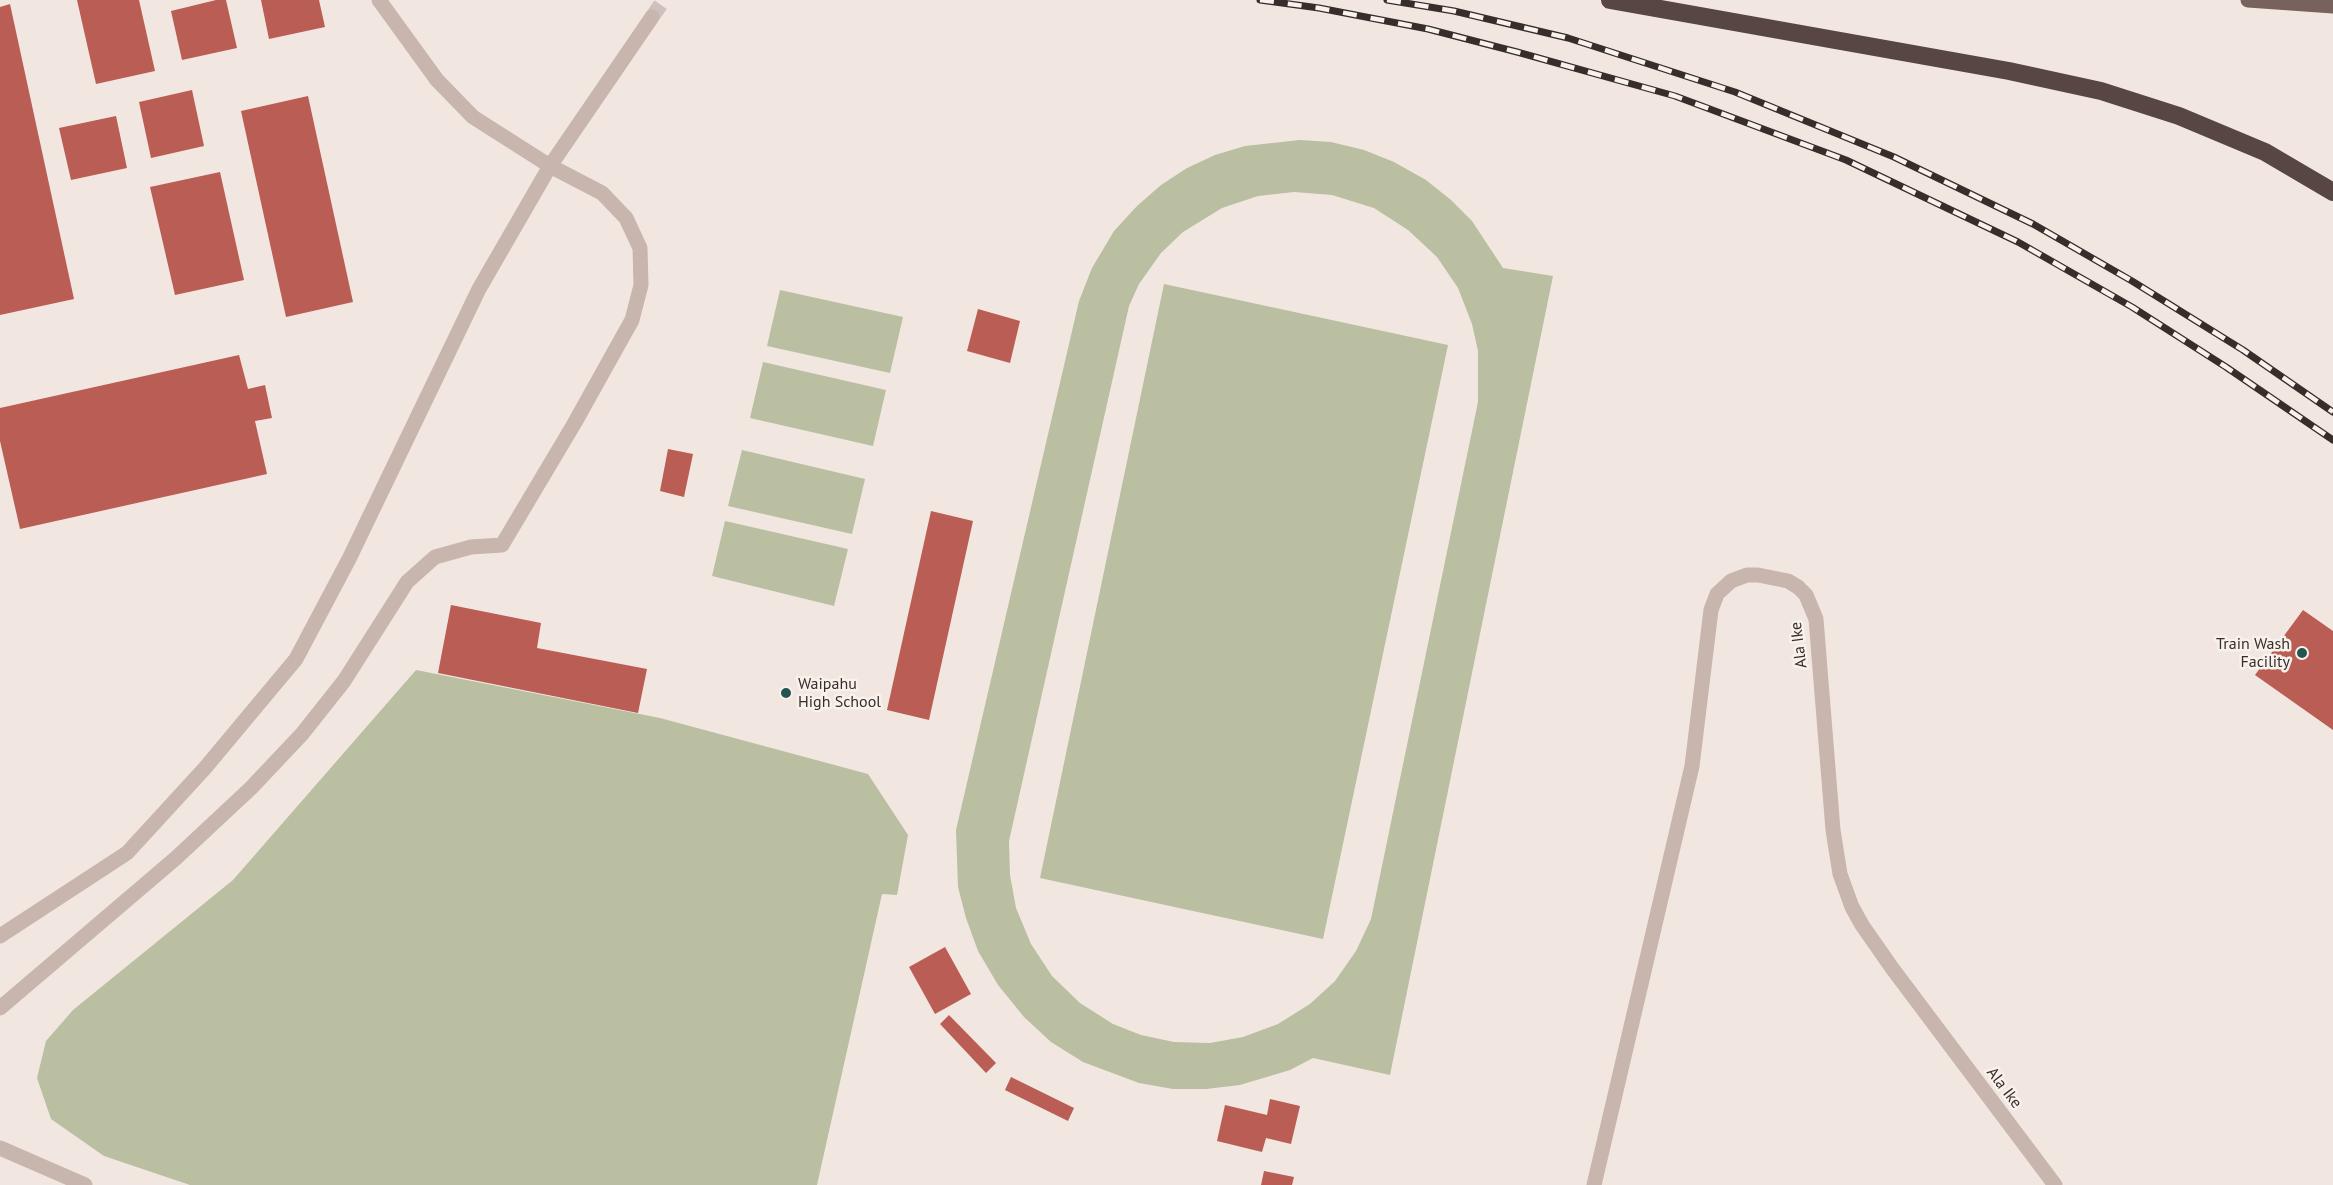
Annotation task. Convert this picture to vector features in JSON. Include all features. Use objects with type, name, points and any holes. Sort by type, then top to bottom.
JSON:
[{"type":"highway","points":[[1610,0],[2009,70],[2101,91],[2180,116],[2265,152],[2333,192]]},
{"type":"main road","points":[[2248,0],[2333,6]]},
{"type":"lane","points":[[0,1008],[176,858],[251,788],[302,734],[344,681],[406,582],[435,557],[471,547],[502,545],[574,424],[632,320],[641,285],[640,248],[626,218],[602,194],[550,166],[473,117],[437,80],[380,0]]},
{"type":"lane","points":[[0,936],[127,853],[205,768],[296,659],[350,559],[479,289],[550,166],[652,17]]},
{"type":"lane","name":"Ala Ike","points":[[1594,1185],[1692,766],[1711,610],[1717,594],[1731,581],[1747,575],[1788,581],[1798,587],[1806,596],[1816,619],[1833,830],[1840,874],[1852,907],[1892,969],[2055,1185]]},
{"type":"lane","points":[[0,1148],[85,1185]]},
{"type":"green space","points":[[1300,140],[1331,142],[1364,150],[1394,162],[1426,180],[1451,200],[1472,221],[1503,268],[1553,276],[1390,1075],[1313,1058],[1290,1070],[1240,1085],[1206,1089],[1173,1089],[1139,1083],[1083,1062],[1051,1042],[1024,1017],[998,985],[978,951],[966,918],[958,887],[956,830],[1079,301],[1092,268],[1114,231],[1161,185],[1187,168],[1215,155],[1245,146]],"holes":[[[1294,192],[1332,195],[1374,208],[1408,230],[1437,257],[1458,288],[1472,324],[1478,351],[1478,402],[1371,919],[1356,951],[1335,981],[1310,1004],[1278,1024],[1243,1037],[1210,1043],[1174,1042],[1141,1035],[1113,1024],[1080,1003],[1052,976],[1031,944],[1016,908],[1010,875],[1009,841],[1129,306],[1139,284],[1161,253],[1183,232],[1222,208],[1258,196]]]},
{"type":"green space","points":[[1164,284],[1448,345],[1323,939],[1040,878]]},
{"type":"green space","points":[[780,290],[903,317],[890,373],[767,346]]},
{"type":"green space","points":[[763,362],[886,390],[873,446],[750,418]]},
{"type":"green space","points":[[742,450],[865,479],[852,534],[728,506]]},
{"type":"green space","points":[[725,521],[848,549],[834,606],[712,576]]},
{"type":"green space","points":[[416,670],[660,718],[868,774],[908,835],[897,895],[882,894],[817,1185],[190,1185],[104,1156],[51,1119],[37,1078],[46,1041],[73,1010],[233,880]]},
{"type":"building","points":[[77,0],[139,0],[155,71],[96,84]]},
{"type":"building","points":[[216,0],[226,0],[237,48],[182,60],[171,11]]},
{"type":"building","points":[[261,0],[319,0],[325,27],[269,39]]},
{"type":"building","points":[[10,4],[74,299],[0,315],[0,7]]},
{"type":"building","points":[[192,90],[204,146],[151,158],[139,102]]},
{"type":"building","points":[[308,96],[353,302],[286,317],[241,111]]},
{"type":"building","points":[[116,116],[127,168],[71,180],[59,128]]},
{"type":"building","points":[[220,172],[244,280],[175,295],[150,187]]},
{"type":"building","points":[[978,309],[1020,321],[1010,363],[967,351]]},
{"type":"building","points":[[239,355],[248,389],[265,385],[272,418],[255,421],[267,474],[20,529],[0,441],[0,408]]},
{"type":"building","points":[[668,449],[693,454],[684,497],[660,491]]},
{"type":"building","points":[[931,511],[973,521],[929,720],[887,710]]},
{"type":"building","points":[[451,605],[541,623],[537,648],[647,669],[638,713],[438,673]]},
{"type":"building","name":"Train Wash Facility","points":[[2303,610],[2333,631],[2333,730],[2255,675]]},
{"type":"building","points":[[945,947],[971,994],[935,1014],[909,967]]},
{"type":"building","points":[[949,1015],[996,1063],[986,1073],[940,1024]]},
{"type":"building","points":[[1011,1077],[1074,1108],[1068,1121],[1005,1090]]},
{"type":"building","points":[[1270,1099],[1300,1106],[1291,1144],[1266,1138],[1262,1152],[1217,1141],[1225,1105],[1267,1115]]},
{"type":"building","points":[[1264,1171],[1294,1177],[1292,1185],[1261,1185]]},
{"type":"tunnel","points":[[652,17],[664,0]]},
{"type":"railway","points":[[1260,0],[1319,8],[1428,29],[1517,52],[1675,96],[1846,160],[2018,242],[2132,307],[2226,367],[2333,440]]},
{"type":"railway","points":[[1387,0],[1454,11],[1568,38],[1735,92],[1894,157],[2033,224],[2132,281],[2243,350],[2333,412]]},
{"type":"place","name":"Train Wash Facility","points":[[2302,653]]},
{"type":"place","name":"Waipahu High School","points":[[786,693]]}]
